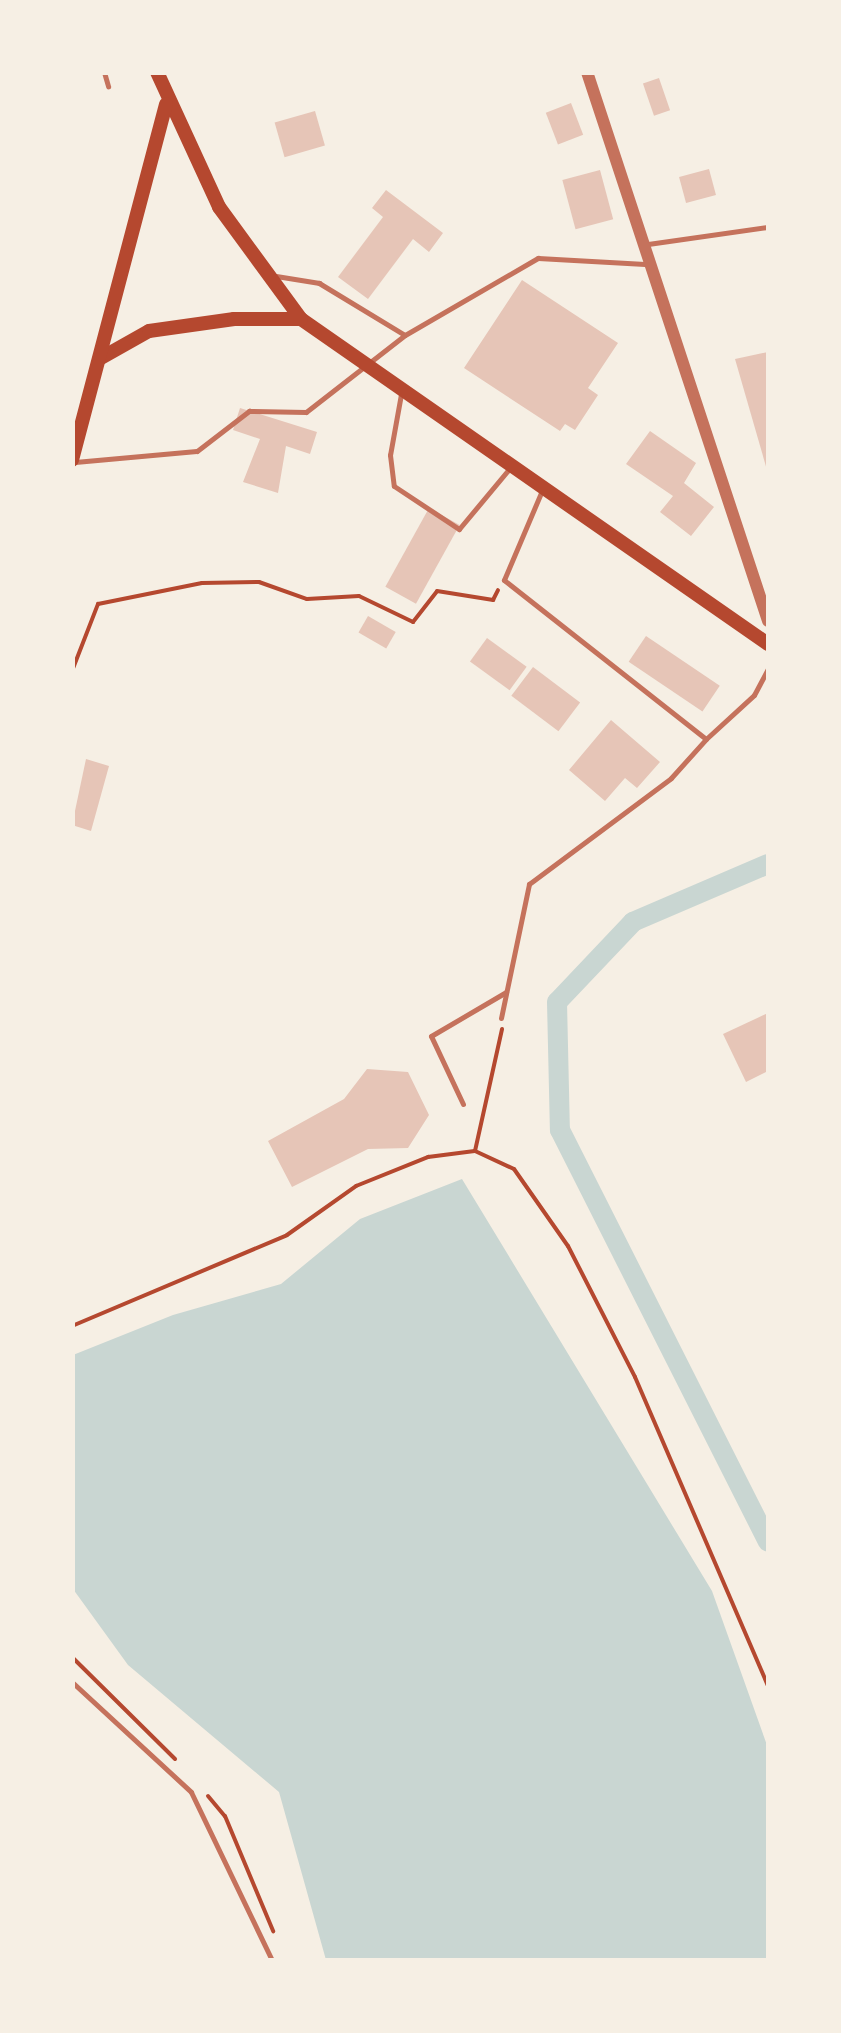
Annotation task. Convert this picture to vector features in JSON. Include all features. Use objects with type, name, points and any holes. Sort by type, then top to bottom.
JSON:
[{"type":"main road","points":[[156,72],[166,104],[219,207],[301,319],[514,463],[768,644]]},
{"type":"main road","points":[[72,461],[166,104]]},
{"type":"main road","points":[[101,358],[148,331],[234,319],[301,319]]},
{"type":"street","points":[[587,72],[645,264],[768,621]]},
{"type":"lane","points":[[104,72],[108,86]]},
{"type":"lane","points":[[640,245],[768,228]]},
{"type":"lane","points":[[72,461],[196,451],[249,411],[306,412],[405,335],[538,258],[645,264]]},
{"type":"lane","points":[[268,275],[319,283],[405,335]]},
{"type":"lane","points":[[402,386],[390,455],[394,486],[458,529],[514,463]]},
{"type":"lane","points":[[544,484],[504,580],[706,739]]},
{"type":"lane","points":[[501,1018],[529,884],[671,778],[754,694],[768,669]]},
{"type":"lane","points":[[463,1104],[431,1036],[506,992]]},
{"type":"lane","points":[[72,1682],[191,1792],[272,1960]]},
{"type":"path","points":[[72,671],[98,604],[202,583],[259,582],[307,599],[375,599],[413,622],[437,591],[493,600],[504,580]]},
{"type":"path","points":[[475,1150],[504,1045],[501,1018]]},
{"type":"path","points":[[72,1326],[287,1235],[356,1186],[428,1156],[475,1150],[514,1169],[568,1246],[636,1377],[768,1682]]},
{"type":"shaded area","points":[[462,1179],[712,1591],[768,1748],[768,1960],[326,1960],[279,1792],[128,1665],[73,1589],[73,1355],[173,1315],[281,1284],[360,1219]]},
{"type":"building","points":[[659,78],[670,110],[654,116],[643,84]]},
{"type":"building","points":[[571,103],[583,135],[558,144],[546,113]]},
{"type":"building","points":[[315,111],[325,146],[285,157],[275,123]]},
{"type":"building","points":[[709,169],[716,195],[686,203],[679,177]]},
{"type":"building","points":[[600,170],[613,219],[576,229],[562,180]]},
{"type":"building","points":[[386,190],[443,233],[429,252],[413,239],[368,299],[338,277],[383,217],[372,208]]},
{"type":"building","points":[[522,280],[618,343],[588,388],[598,395],[575,430],[565,424],[560,431],[464,368]]},
{"type":"building","points":[[768,352],[768,470],[767,470],[735,359]]},
{"type":"building","points":[[240,408],[317,432],[310,454],[286,446],[278,493],[243,482],[260,439],[233,430]]},
{"type":"building","points":[[650,431],[696,463],[684,483],[714,507],[691,536],[660,512],[673,496],[626,464]]},
{"type":"building","points":[[429,508],[460,525],[416,604],[385,587]]},
{"type":"building","points":[[368,616],[396,632],[386,648],[358,632]]},
{"type":"building","points":[[646,636],[720,686],[702,711],[629,662]]},
{"type":"building","points":[[487,638],[527,667],[510,690],[470,661]]},
{"type":"building","points":[[533,667],[580,703],[558,731],[511,696]]},
{"type":"building","points":[[611,720],[660,762],[637,788],[625,778],[605,801],[569,770]]},
{"type":"building","points":[[86,759],[109,766],[91,831],[72,825]]},
{"type":"building","points":[[768,1013],[768,1071],[746,1082],[723,1034]]},
{"type":"building","points":[[367,1069],[408,1072],[429,1115],[408,1148],[368,1149],[292,1187],[268,1141],[344,1099]]},
{"type":"waterway","points":[[768,864],[633,922],[557,1002],[560,1130],[768,1541]]}]
